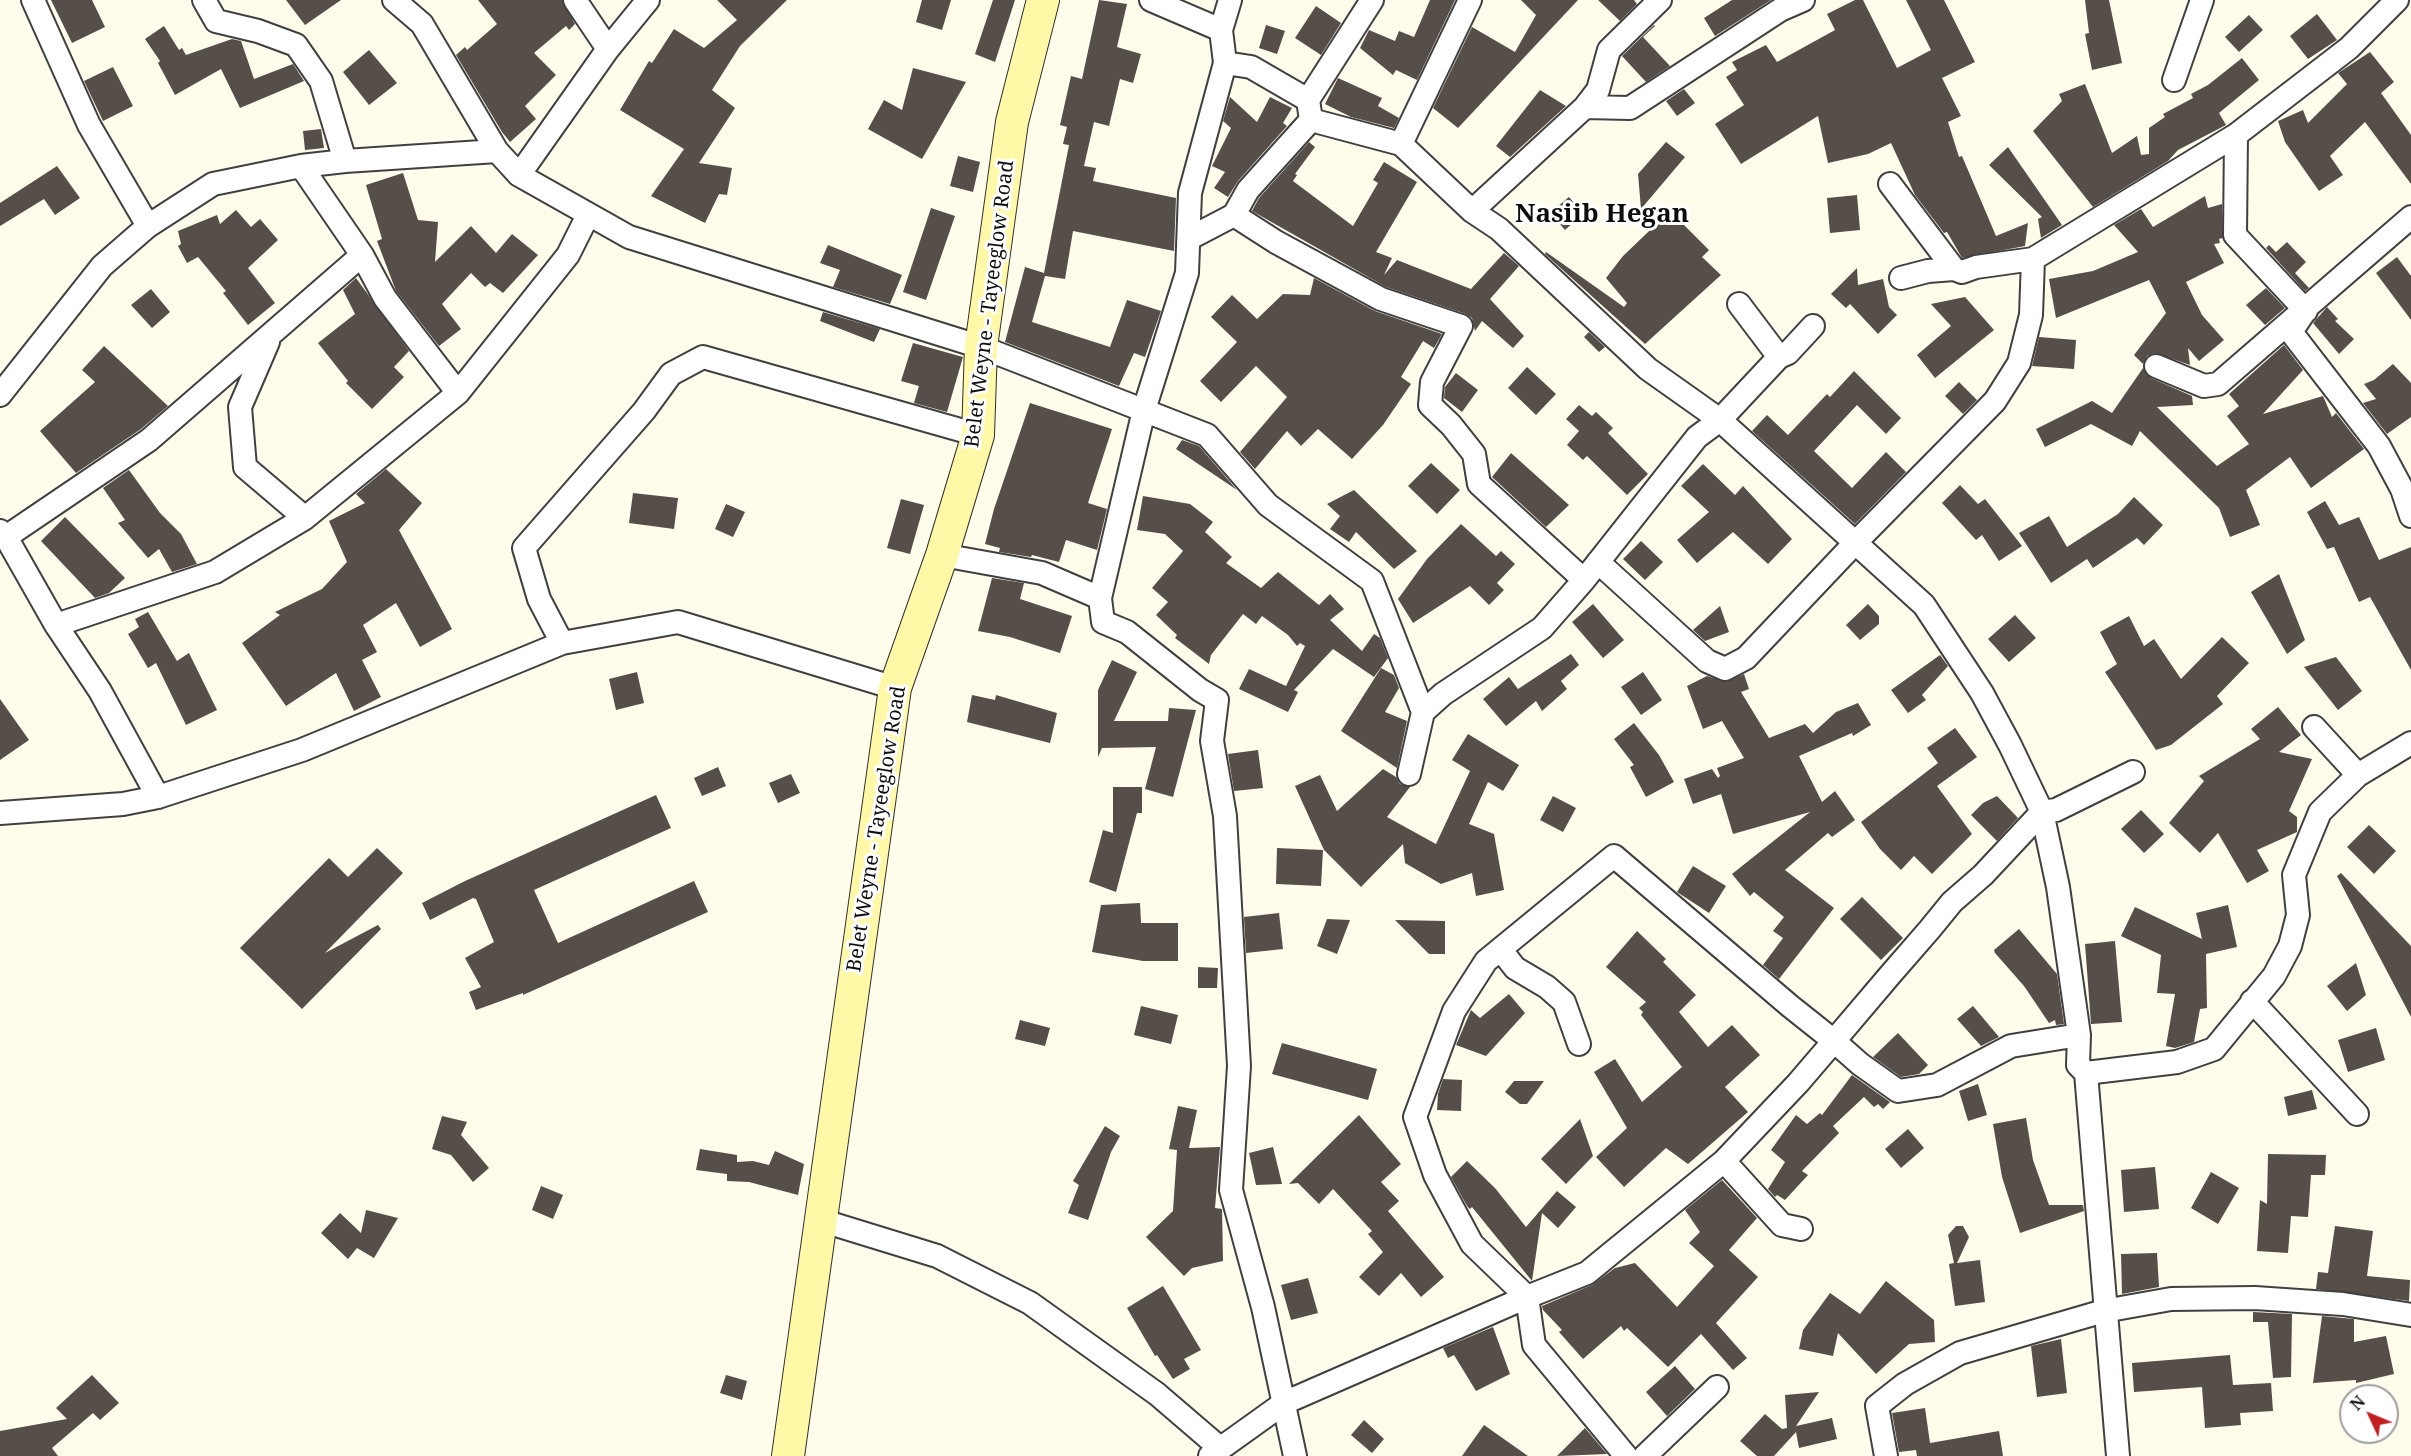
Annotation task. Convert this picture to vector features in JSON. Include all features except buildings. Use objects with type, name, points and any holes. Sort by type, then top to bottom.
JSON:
[{"type":"main road","name":"Belet Weyne - Tayeeglow Road","points":[[788,1456],[896,688],[942,555],[978,435],[981,347],[1012,122],[1043,0]]},
{"type":"street","points":[[33,0],[89,125],[148,226]]},
{"type":"street","points":[[204,0],[216,21],[258,31],[296,45],[321,81],[345,161]]},
{"type":"street","points":[[394,0],[422,24],[497,151],[519,175],[629,237],[981,347],[1207,435],[1268,505],[1372,581],[1423,712],[1409,774]]},
{"type":"street","points":[[575,0],[608,49]]},
{"type":"street","points":[[519,175],[608,49],[648,0]]},
{"type":"street","points":[[1151,0],[1221,30]]},
{"type":"street","points":[[1230,0],[1221,30],[1226,63],[1190,193],[1187,273],[1144,411],[1100,598],[1103,622],[1127,632],[1200,690],[1217,700],[1212,741],[1225,816],[1239,1066],[1231,1190],[1263,1307],[1295,1456]]},
{"type":"street","points":[[1190,238],[1234,215],[1248,190],[1309,110],[1372,0]]},
{"type":"street","points":[[1401,144],[1470,0]]},
{"type":"street","points":[[1472,211],[1585,107],[1598,90],[1609,50],[1660,0]]},
{"type":"street","points":[[1585,107],[1630,108],[1780,10],[1803,0]]},
{"type":"street","points":[[2174,80],[2202,0]]},
{"type":"street","points":[[1890,183],[1954,268],[1962,272],[1976,267],[2033,259],[2236,135],[2349,48],[2397,0]]},
{"type":"street","points":[[1226,63],[1251,67],[1309,110],[1401,144],[1472,211],[1499,229],[1648,369],[1720,420],[1924,605],[1982,693],[2042,812],[2058,887],[2079,1035],[2078,1065],[2086,1073],[2104,1311],[2118,1456]]},
{"type":"street","points":[[2236,135],[2235,235],[2306,311]]},
{"type":"street","points":[[0,395],[102,266],[148,226],[213,184],[301,166],[497,151]]},
{"type":"street","points":[[301,166],[362,255],[385,298],[458,393]]},
{"type":"street","points":[[56,625],[215,572],[305,518],[458,393],[568,255],[588,215]]},
{"type":"street","points":[[1234,215],[1276,242],[1381,299],[1461,326],[1432,382],[1430,405],[1451,425],[1474,454],[1479,484],[1584,580]]},
{"type":"street","points":[[2156,366],[2204,386],[2218,384],[2306,311],[2411,217]]},
{"type":"street","points":[[158,797],[100,692],[56,625],[3,534],[149,440],[362,255]]},
{"type":"street","points":[[1598,562],[1707,661],[1725,669],[1746,658],[1854,543],[1995,401],[2019,363],[2031,315],[2033,259]]},
{"type":"street","points":[[1901,278],[1954,268]]},
{"type":"street","points":[[1739,304],[1779,357]]},
{"type":"street","points":[[2306,311],[2291,332],[2379,446],[2402,489],[2411,516]]},
{"type":"street","points":[[1423,712],[1443,694],[1542,628],[1584,580],[1697,437],[1720,420],[1779,357],[1788,353],[1813,326]]},
{"type":"street","points":[[269,338],[240,407],[245,467],[305,518]]},
{"type":"street","points":[[562,643],[539,599],[524,548],[644,411],[671,374],[703,357],[978,435]]},
{"type":"street","points":[[942,555],[1042,573],[1100,598]]},
{"type":"street","points":[[0,813],[123,804],[158,797],[302,750],[562,643],[678,622],[896,688]]},
{"type":"street","points":[[2313,727],[2358,775]]},
{"type":"street","points":[[2086,1073],[2177,1062],[2214,1049],[2274,976],[2290,946],[2298,915],[2294,875],[2320,812],[2358,775],[2411,743]]},
{"type":"street","points":[[820,1220],[937,1256],[1030,1303],[1157,1394],[1215,1452],[1284,1403],[1587,1273],[1724,1161],[1834,1041],[1952,902],[1983,875],[2042,812],[2056,810],[2133,772]]},
{"type":"street","points":[[1626,1456],[1534,1345],[1527,1297],[1472,1244],[1435,1175],[1415,1117],[1454,1011],[1486,961],[1614,856],[1860,1064],[1898,1091],[1937,1085],[2011,1046],[2079,1035]]},
{"type":"street","points":[[1500,950],[1515,968],[1547,987],[1564,1002],[1579,1044]]},
{"type":"street","points":[[2252,1001],[2357,1114]]},
{"type":"street","points":[[1724,1161],[1782,1225],[1801,1229]]},
{"type":"street","points":[[1886,1456],[1877,1406],[1905,1384],[1960,1353],[2104,1311],[2171,1299],[2255,1298],[2343,1304],[2411,1315]]},
{"type":"street","points":[[1645,1456],[1717,1387]]},
{"type":"district","name":"Nasiib Hegan","points":[[1602,215]]}]
